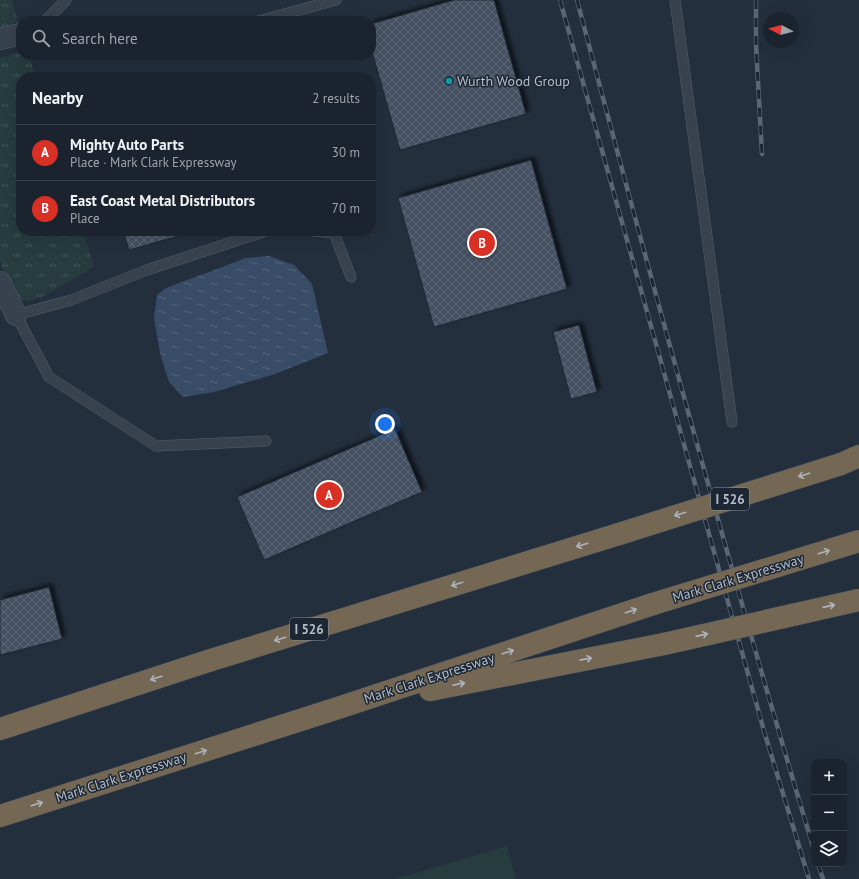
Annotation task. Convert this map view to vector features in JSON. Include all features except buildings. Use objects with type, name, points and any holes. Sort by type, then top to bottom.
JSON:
[{"type":"highway","name":"I 526","points":[[0,728],[208,661],[619,534],[853,459]]},
{"type":"highway","name":"Mark Clark Expressway","points":[[0,816],[338,708],[653,604],[859,541]]},
{"type":"highway","points":[[338,708],[664,644],[859,600]]},
{"type":"street","points":[[0,39],[16,35]]},
{"type":"street","points":[[0,282],[16,315]]},
{"type":"lane","points":[[50,16],[66,0]]},
{"type":"lane","points":[[277,16],[336,0]]},
{"type":"lane","points":[[675,0],[732,422]]},
{"type":"lane","points":[[251,236],[147,270],[71,300],[16,315],[49,377],[156,446],[266,441]]},
{"type":"lane","points":[[336,236],[352,277]]},
{"type":"green space","points":[[0,0],[12,0],[16,16],[16,27],[0,31]]},
{"type":"green space","points":[[16,53],[16,60],[31,60],[34,72],[16,72],[16,236],[85,236],[94,267],[42,297],[29,301],[12,298],[0,260],[0,58]]},
{"type":"green space","points":[[507,846],[516,879],[395,879]]},
{"type":"water","points":[[269,256],[294,265],[312,284],[328,353],[275,374],[214,392],[183,397],[169,382],[160,353],[154,318],[157,295],[166,288],[246,258]]},
{"type":"railway","points":[[560,0],[764,731],[809,879]]},
{"type":"railway","points":[[577,0],[692,426],[782,744],[811,840]]},
{"type":"railway","points":[[756,0],[756,45],[762,154]]},
{"type":"railway","points":[[819,867],[823,879]]},
{"type":"place","name":"Wurth Wood Group","points":[[449,81]]},
{"type":"place","name":"East Coast Metal Distributors","points":[[482,243]]},
{"type":"place","name":"Mighty Auto Parts","points":[[329,495]]}]
